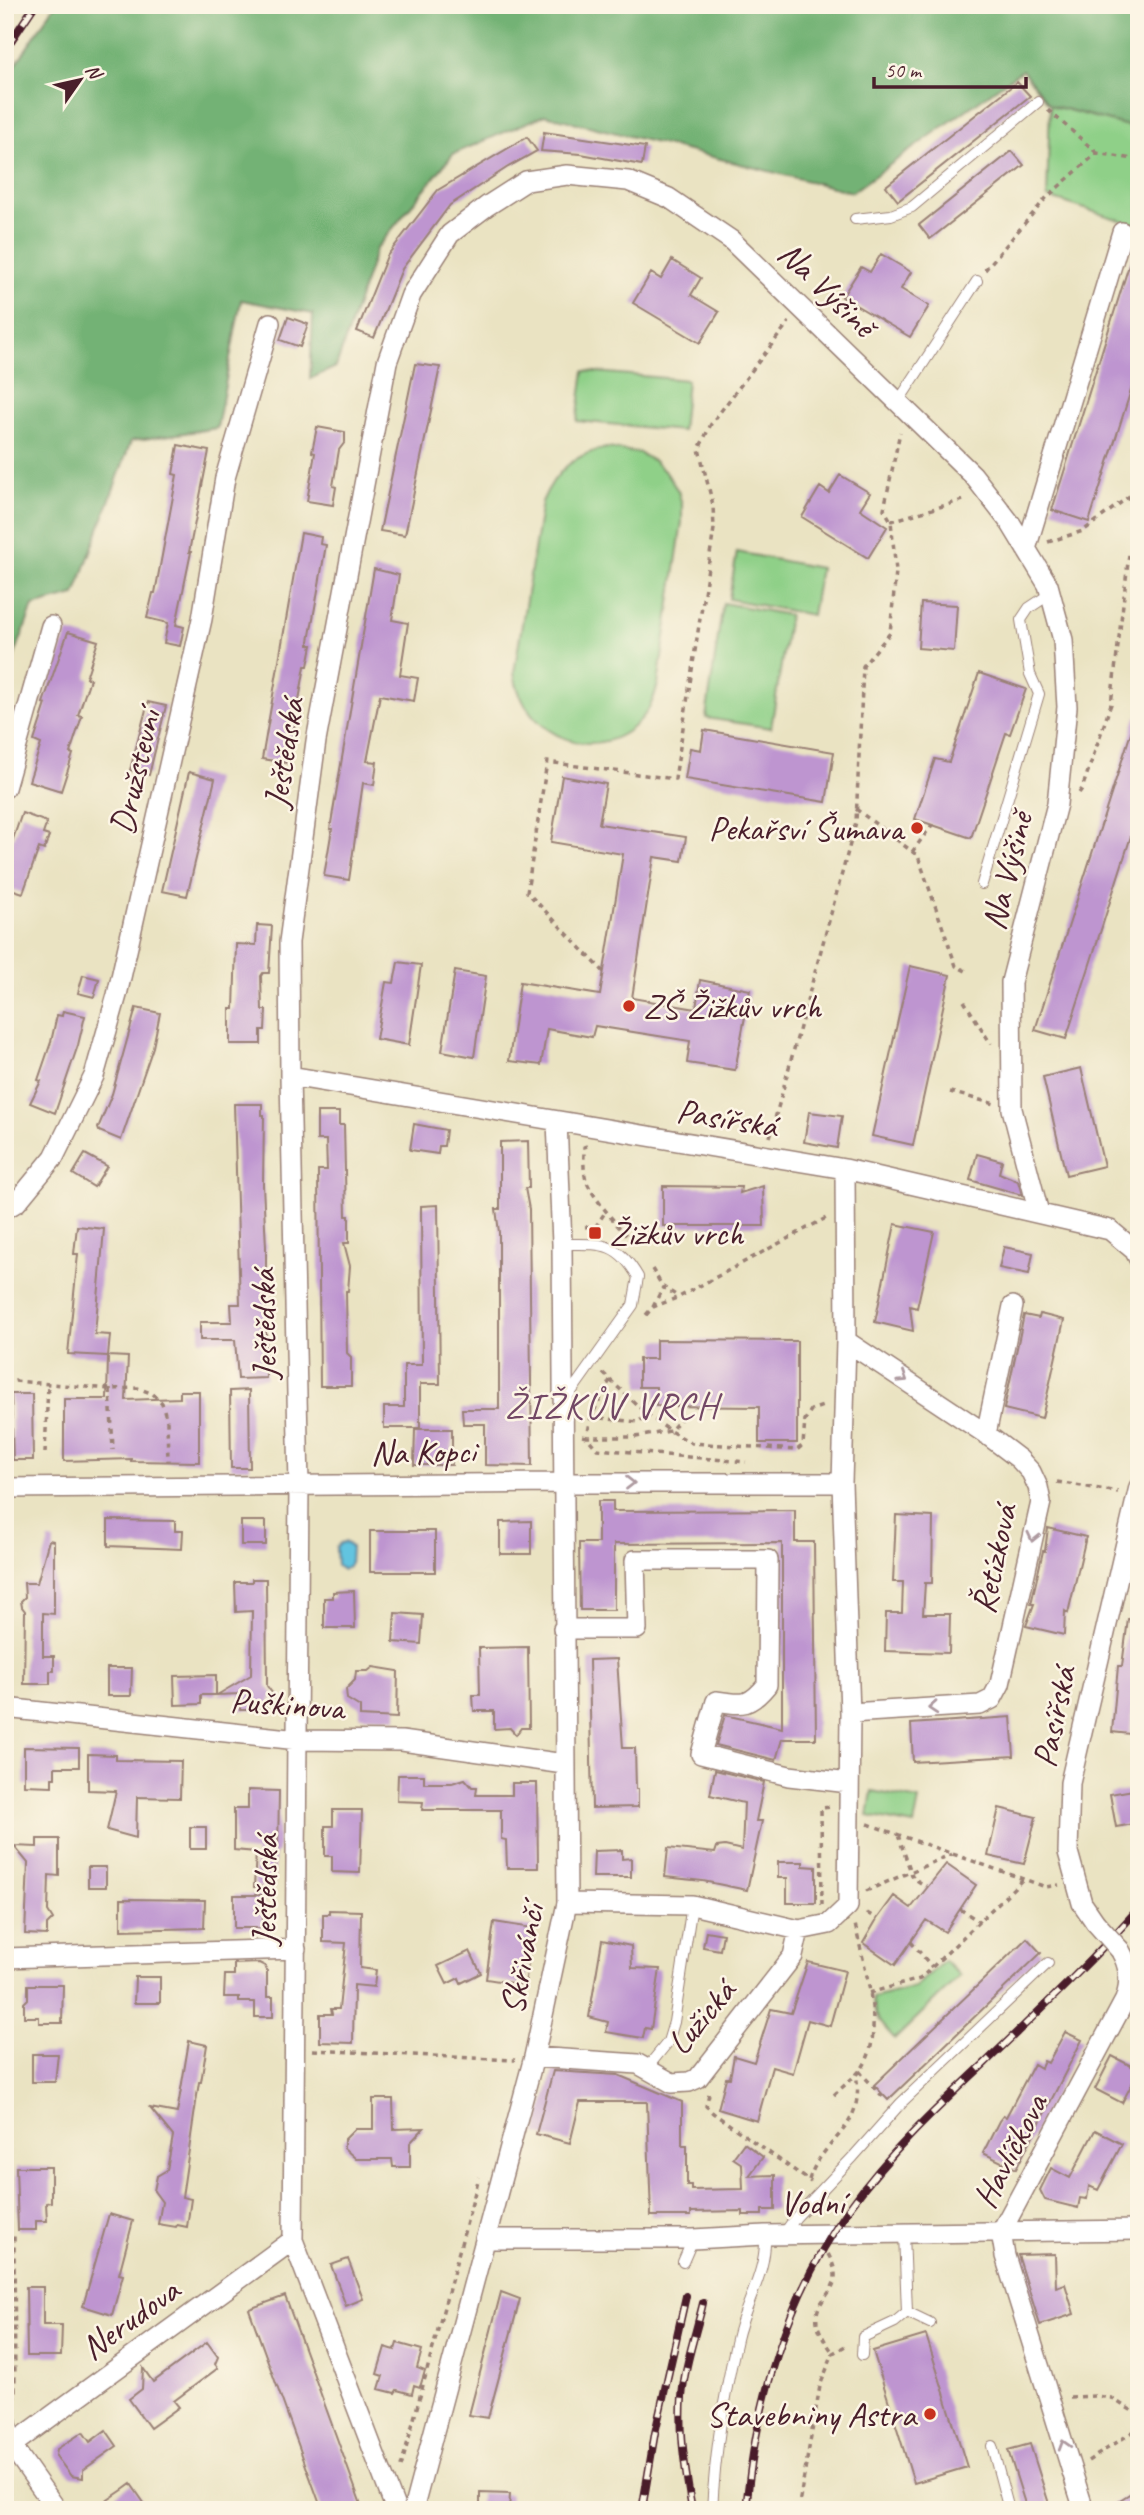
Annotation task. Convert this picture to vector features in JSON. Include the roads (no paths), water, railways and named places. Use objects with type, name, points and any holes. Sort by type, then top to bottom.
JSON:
[{"type":"street","name":"Na Výšině","points":[[526,181],[567,175],[628,181],[670,198],[731,240],[974,475],[1048,585],[1063,640],[1067,707],[1057,804],[1011,982],[1012,1109],[1039,1213]]},
{"type":"street","name":"Ještědská","points":[[396,2510],[293,2240],[299,1485],[289,942],[316,741],[387,362],[411,295],[450,234],[526,181]]},
{"type":"street","points":[[1026,550],[1122,232]]},
{"type":"street","name":"Družstevní","points":[[5,1209],[17,1202],[54,1157],[94,1076],[117,995],[202,619],[225,478],[270,323]]},
{"type":"street","points":[[5,788],[51,626]]},
{"type":"street","name":"Pasířská","points":[[290,1076],[845,1169],[1110,1230],[1135,1250],[1139,1259]]},
{"type":"street","name":"Skřivánčí","points":[[413,2510],[534,2057],[567,1903],[562,1244],[557,1121]]},
{"type":"street","points":[[567,1903],[692,1905],[799,1930],[849,1906],[849,1818],[841,1782],[850,1713],[842,1483],[846,1341],[845,1169]]},
{"type":"street","points":[[986,1434],[1013,1306]]},
{"type":"street","name":"Řetízková","points":[[846,1341],[986,1434],[1031,1472],[1041,1502],[1000,1684],[992,1699],[980,1705],[850,1713]]},
{"type":"street","name":"Na Kopci","points":[[5,1488],[842,1483]]},
{"type":"street","name":"Pasířská","points":[[1121,1950],[1095,1922],[1082,1903],[1068,1852],[1070,1783],[1138,1491]]},
{"type":"street","points":[[563,1629],[637,1629],[635,1560],[768,1560],[767,1685],[757,1697],[744,1705],[716,1701],[701,1754],[789,1776],[841,1782]]},
{"type":"street","name":"Puškinova","points":[[5,1708],[298,1740],[402,1741],[564,1764]]},
{"type":"street","name":"Lužická","points":[[534,2057],[638,2064],[672,2083],[689,2082],[698,2078],[793,1956],[799,1930]]},
{"type":"street","points":[[5,1958],[296,1948]]},
{"type":"street","name":"Havlíčkova","points":[[1084,2510],[1005,2256],[1001,2232],[1125,2000],[1129,1975],[1121,1950]]},
{"type":"street","name":"Vodní","points":[[485,2239],[693,2239],[774,2235],[1139,2230]]},
{"type":"street","name":"Nerudova","points":[[8,2448],[293,2240]]},
{"type":"street","points":[[5,2415],[8,2448],[57,2510]]},
{"type":"lane","points":[[855,219],[891,215],[912,208],[1038,102]]},
{"type":"lane","points":[[902,405],[977,281]]},
{"type":"lane","points":[[982,884],[1039,694],[1030,674],[1021,620],[1029,608],[1050,594]]},
{"type":"lane","points":[[562,1244],[601,1244],[614,1248],[629,1261],[638,1277],[632,1305],[562,1405]]},
{"type":"lane","points":[[646,2069],[668,2042],[674,2022],[692,1905]]},
{"type":"lane","points":[[712,2510],[714,2471],[725,2396],[738,2335],[774,2235],[796,2217],[901,2103],[1048,1964]]},
{"type":"lane","points":[[904,2233],[907,2312]]},
{"type":"lane","points":[[683,2262],[693,2239]]},
{"type":"lane","points":[[907,2312],[930,2323]]},
{"type":"lane","points":[[862,2355],[863,2337],[895,2322],[907,2312]]},
{"type":"lane","points":[[992,2446],[1009,2510]]},
{"type":"water","points":[[345,1542],[351,1547],[350,1565],[343,1570],[337,1566],[336,1548]]},
{"type":"railway","points":[[5,50],[35,5]]},
{"type":"railway","points":[[746,2510],[757,2430],[778,2351],[809,2275],[851,2206],[898,2149],[1064,1987],[1139,1908]]},
{"type":"railway","points":[[642,2510],[655,2433],[686,2296]]},
{"type":"railway","points":[[692,2510],[681,2413],[684,2381],[703,2303]]},
{"type":"place","name":"Pekařsví Šumava","points":[[917,828]]},
{"type":"place","name":"ZŠ Žižkův vrch","points":[[629,1006]]},
{"type":"place","name":"Žižkův vrch","points":[[595,1233]]},
{"type":"place","name":"Stavebniny Astra","points":[[930,2414]]},
{"type":"district","name":"ŽIŽKŮV VRCH","points":[[612,1405]]}]
